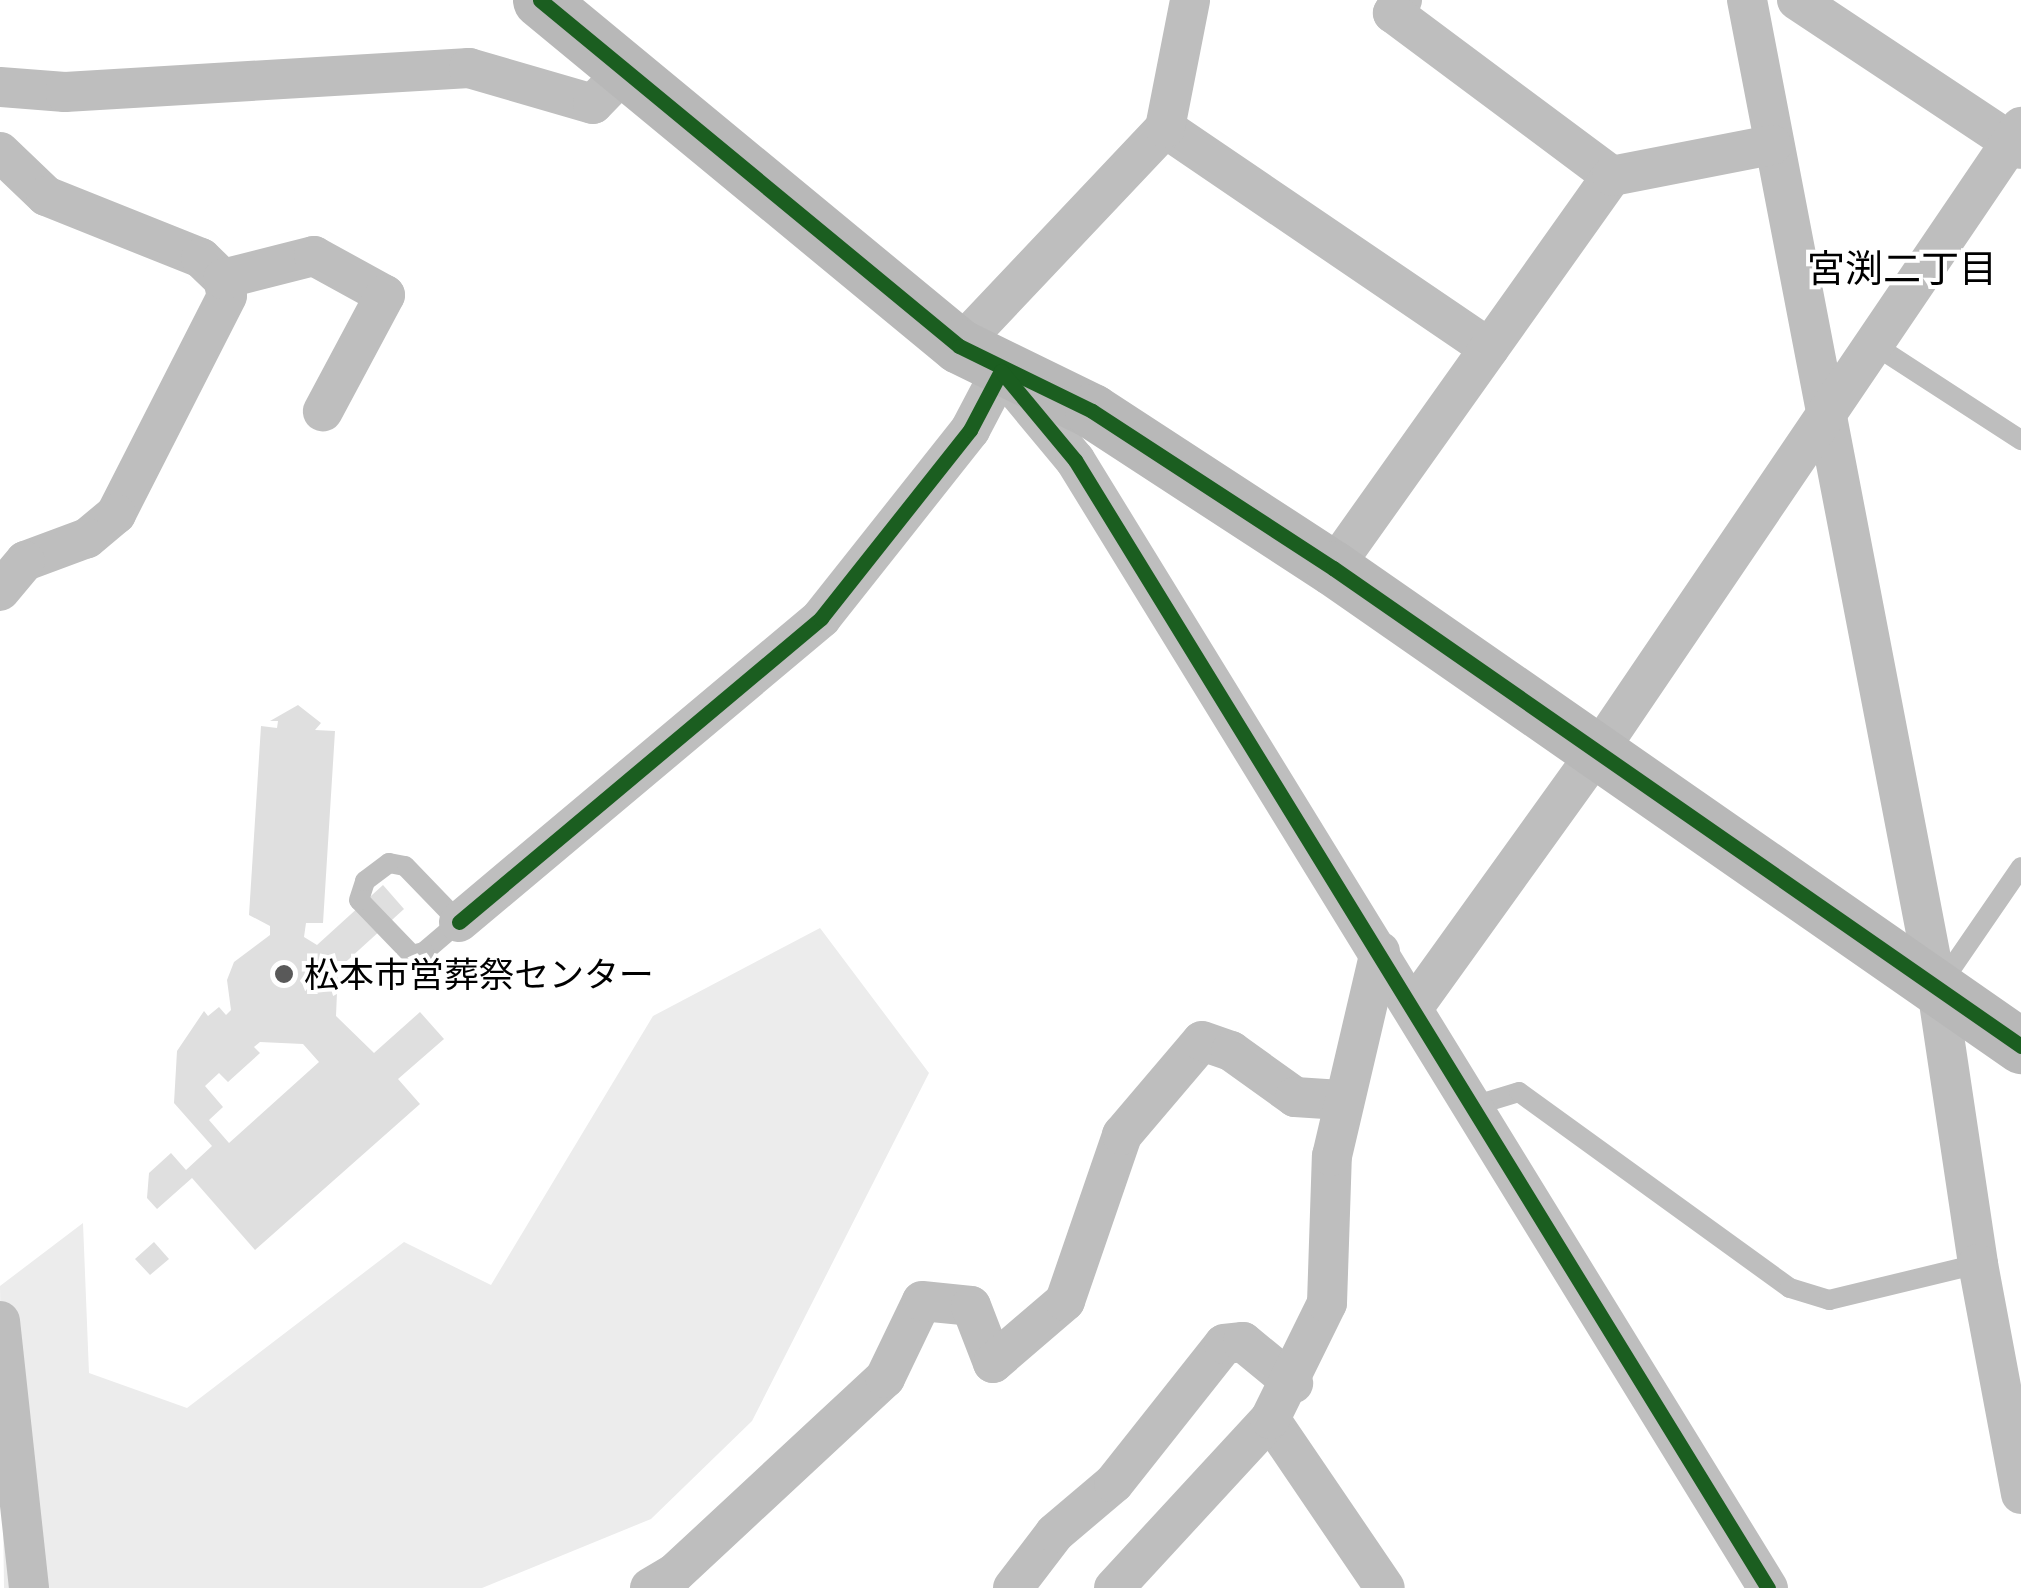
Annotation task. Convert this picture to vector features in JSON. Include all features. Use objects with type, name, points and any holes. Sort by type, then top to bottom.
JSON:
[{"type":"street","points":[[540,0],[980,358],[1075,460],[1768,1588]]},
{"type":"street","points":[[459,922],[821,618],[959,445],[980,358],[1165,128],[1190,0]]},
{"type":"street","points":[[1402,0],[1393,13],[1612,176]]},
{"type":"street","points":[[1747,0],[1824,422],[1937,990],[1978,1264],[2021,1494]]},
{"type":"street","points":[[1413,1008],[1598,750],[2017,139],[1797,0]]},
{"type":"street","points":[[0,88],[65,92],[469,68],[594,104],[626,69]]},
{"type":"street","points":[[1165,128],[1489,348]]},
{"type":"street","points":[[1333,568],[1612,176],[1772,145]]},
{"type":"street","points":[[0,152],[46,196],[201,258],[223,279],[227,296],[116,514],[87,538],[26,560],[0,591]]},
{"type":"street","points":[[223,279],[314,256],[386,295],[323,411]]},
{"type":"street","points":[[980,358],[1092,411],[1333,568],[2021,1046]]},
{"type":"street","points":[[1114,1588],[1270,1419],[1293,1383],[1328,1303],[1332,1156],[1341,1100],[1380,952]]},
{"type":"street","points":[[650,1588],[675,1573],[885,1378],[922,1301],[971,1306],[993,1363],[1064,1301],[1122,1135],[1202,1041],[1231,1051],[1295,1098],[1341,1100]]},
{"type":"street","points":[[0,1321],[29,1588]]},
{"type":"street","points":[[1013,1588],[1055,1533],[1114,1483],[1224,1344],[1242,1342],[1293,1383]]},
{"type":"street","points":[[1270,1419],[1385,1588]]},
{"type":"lane","points":[[1876,346],[2021,440]]},
{"type":"lane","points":[[389,863],[405,866],[459,922],[412,955],[359,900],[361,892],[376,870],[389,863]]},
{"type":"lane","points":[[1937,990],[2021,867]]},
{"type":"lane","points":[[1474,1106],[1519,1092],[1790,1288],[1829,1300],[1978,1264]]},
{"type":"shaded area","points":[[820,928],[929,1073],[752,1421],[651,1519],[482,1588],[4,1588],[0,1286],[83,1223],[89,1373],[187,1408],[404,1242],[491,1285],[653,1016]]},
{"type":"building","name":"松本市営葬祭センター","points":[[298,705],[321,723],[315,730],[335,731],[323,923],[306,923],[304,937],[317,945],[383,885],[404,909],[338,969],[336,1016],[374,1053],[420,1012],[444,1039],[398,1079],[420,1104],[255,1250],[192,1178],[157,1209],[147,1198],[149,1173],[171,1153],[186,1170],[212,1146],[174,1103],[177,1051],[204,1011],[208,1016],[219,1007],[226,1015],[231,1010],[227,980],[234,962],[270,935],[270,926],[249,915],[261,726],[277,728],[278,721],[270,721]],"holes":[[[260,1042],[303,1044],[319,1062],[229,1143],[209,1120],[223,1107],[205,1086],[219,1073],[228,1082],[260,1053],[254,1047]]]},
{"type":"building","points":[[154,1242],[169,1259],[150,1275],[135,1259]]},
{"type":"cycle path","points":[[540,0],[959,346],[1092,411],[1333,568],[2021,1046]]},
{"type":"cycle path","points":[[459,922],[821,618],[970,430],[1001,371],[1075,460],[1768,1588]]},
{"type":"place","name":"松本市営葬祭センター","points":[[284,974]]},
{"type":"district","name":"宮渕二丁目","points":[[1902,268]]}]
